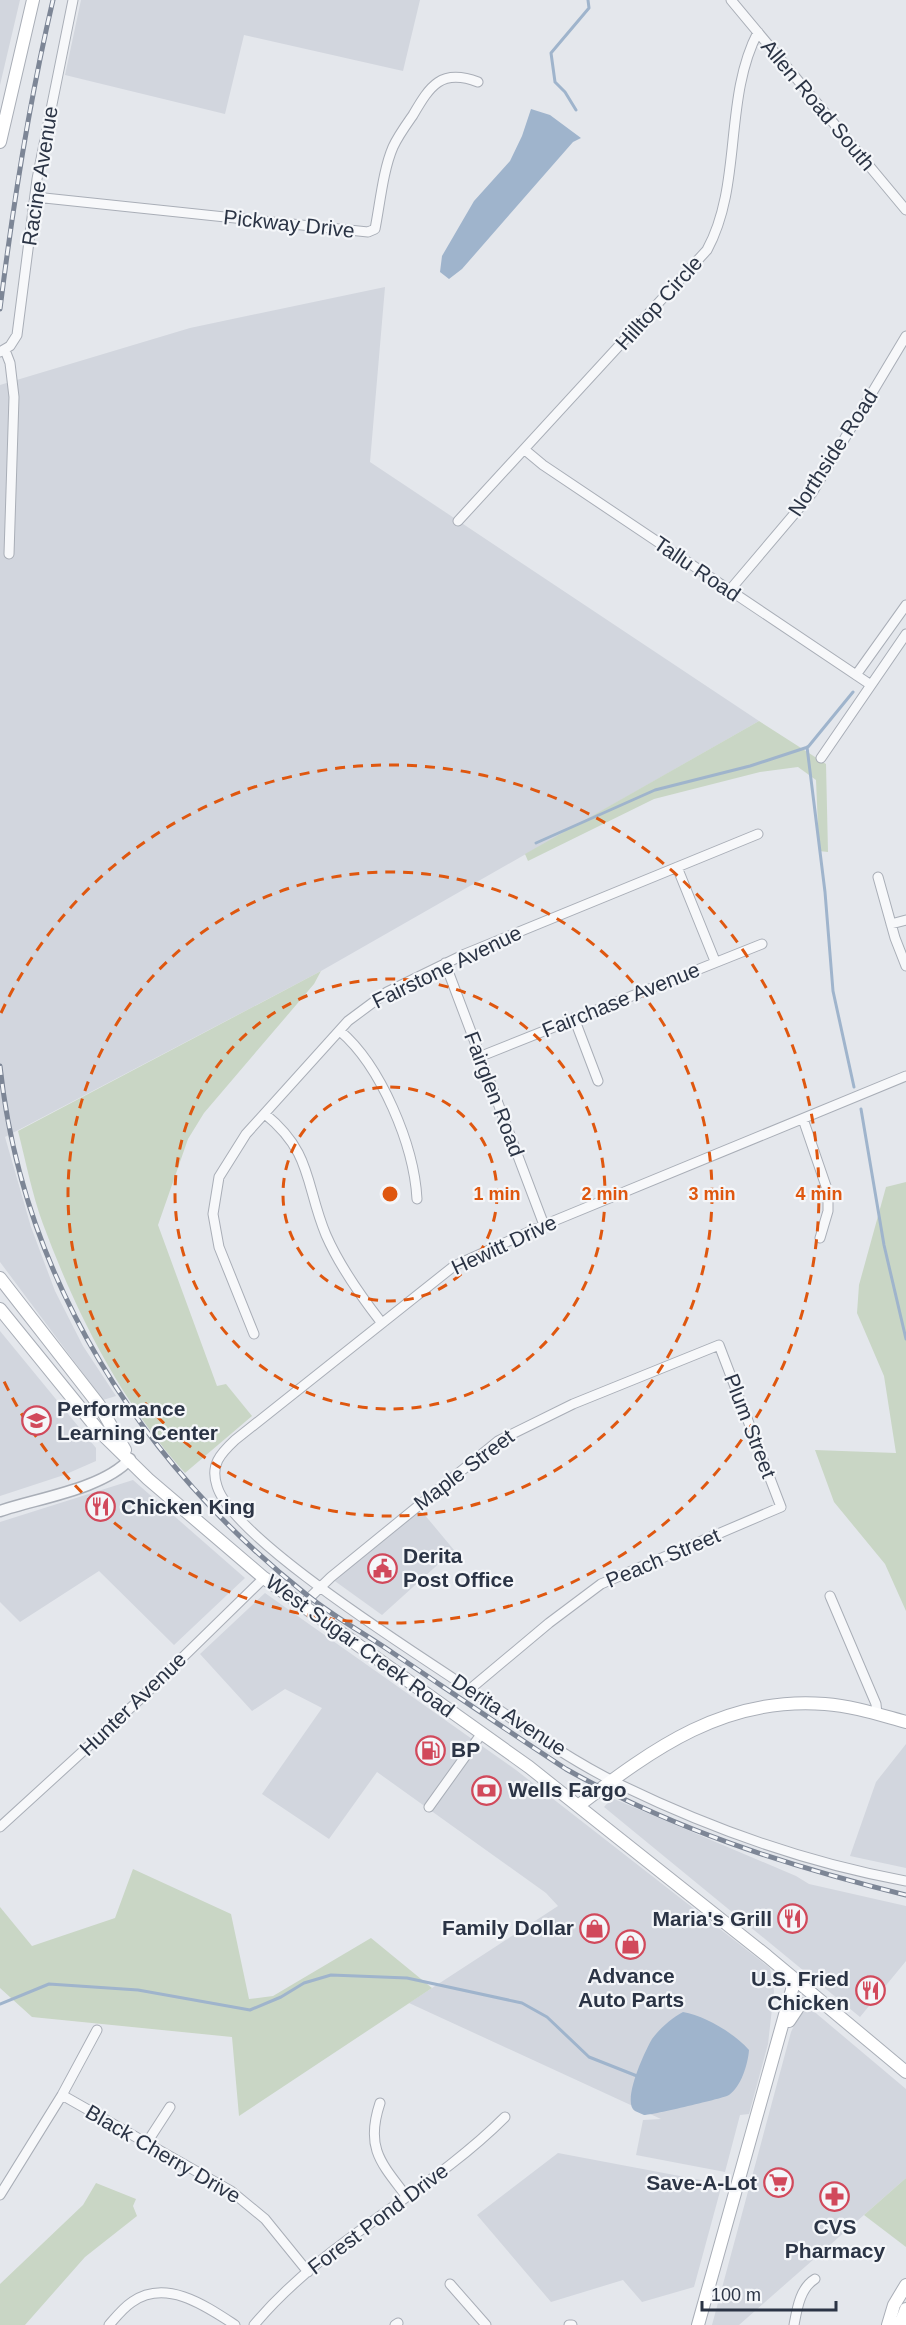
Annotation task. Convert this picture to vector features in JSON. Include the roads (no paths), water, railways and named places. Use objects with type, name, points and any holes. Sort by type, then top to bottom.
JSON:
[{"type":"main road","points":[[0,142],[4,106],[33,0]]},
{"type":"main road","name":"West Sugar Creek Road","points":[[0,1278],[99,1405],[130,1459]]},
{"type":"main road","points":[[0,1301],[11,1311],[24,1308]]},
{"type":"main road","name":"West Sugar Creek Road","points":[[0,1309],[83,1413],[148,1479],[264,1578],[482,1733],[578,1806],[795,1979],[906,2072]]},
{"type":"main road","points":[[578,1806],[690,1730],[738,1711],[801,1703],[828,1704],[906,1722]]},
{"type":"main road","points":[[698,2325],[795,1979]]},
{"type":"main road","points":[[760,2108],[768,2102],[789,2019],[795,2010],[807,2002],[816,2001],[825,2004]]},
{"type":"main road","points":[[888,2325],[894,2305],[906,2285]]},
{"type":"main road","points":[[900,2325],[906,2309]]},
{"type":"street","name":"Racine Avenue","points":[[9,554],[14,397],[10,363],[2,351],[16,334],[49,111],[73,0]]},
{"type":"street","name":"Allen Road South","points":[[731,0],[906,210]]},
{"type":"street","name":"Hilltop Circle","points":[[458,521],[699,260],[711,242],[723,205],[746,57],[758,32]]},
{"type":"street","name":"Pickway Drive","points":[[35,197],[368,232],[375,229],[393,148],[429,89],[444,79],[452,77],[464,77],[478,82]]},
{"type":"street","name":"Northside Road","points":[[729,591],[812,493],[906,336]]},
{"type":"street","name":"Tallu Road","points":[[525,450],[543,465],[871,685]]},
{"type":"street","points":[[856,675],[906,605]]},
{"type":"street","points":[[821,758],[906,634]]},
{"type":"street","name":"Fairstone Avenue","points":[[254,1334],[222,1255],[213,1214],[216,1190],[225,1164],[265,1114],[340,1031],[374,1000],[445,963],[758,834]]},
{"type":"street","points":[[677,867],[715,961]]},
{"type":"street","points":[[878,877],[906,966]]},
{"type":"street","points":[[891,924],[906,920]]},
{"type":"street","name":"Fairchase Avenue","points":[[479,1057],[762,944]]},
{"type":"street","name":"Fairglen Road","points":[[445,963],[544,1225]]},
{"type":"street","points":[[574,1018],[598,1081]]},
{"type":"street","points":[[340,1031],[358,1048],[380,1080],[415,1173],[417,1199]]},
{"type":"street","name":"Hewitt Drive","points":[[215,1463],[235,1440],[454,1266],[544,1225],[906,1076]]},
{"type":"street","points":[[265,1114],[278,1124],[298,1151],[309,1174],[327,1238],[351,1281],[381,1322]]},
{"type":"street","points":[[803,1119],[828,1192],[828,1210],[820,1238]]},
{"type":"street","name":"Plum Street","points":[[719,1345],[781,1507]]},
{"type":"street","name":"Maple Street","points":[[301,1606],[320,1586],[498,1441],[562,1408],[719,1345]]},
{"type":"street","points":[[0,1511],[87,1485],[121,1469],[130,1459]]},
{"type":"street","name":"Derita Avenue","points":[[215,1463],[217,1487],[228,1506],[262,1539],[320,1586],[470,1690],[612,1781],[769,1848],[809,1860],[906,1881]]},
{"type":"street","name":"Peach Street","points":[[470,1690],[549,1623],[601,1584],[781,1507]]},
{"type":"street","name":"Hunter Avenue","points":[[0,1827],[130,1708],[264,1578]]},
{"type":"street","points":[[830,1596],[876,1704],[877,1714]]},
{"type":"street","points":[[429,1807],[482,1733]]},
{"type":"street","points":[[0,2195],[62,2096],[97,2030]]},
{"type":"street","name":"Black Cherry Drive","points":[[62,2096],[224,2187],[265,2219],[308,2272]]},
{"type":"street","points":[[380,2103],[373,2131],[376,2152],[407,2197]]},
{"type":"street","points":[[146,2144],[170,2107]]},
{"type":"street","name":"Forest Pond Drive","points":[[254,2325],[270,2306],[308,2272],[456,2160],[505,2117]]},
{"type":"street","points":[[794,2325],[801,2296],[807,2284],[815,2279]]},
{"type":"street","points":[[450,2284],[486,2325]]},
{"type":"street","points":[[109,2325],[132,2301],[153,2293],[166,2293],[190,2299],[235,2325]]},
{"type":"water","points":[[531,109],[550,115],[581,138],[573,142],[462,269],[449,279],[440,272],[442,256],[474,201],[510,161]]},
{"type":"water","points":[[683,2012],[719,2026],[749,2050],[743,2075],[737,2087],[729,2095],[643,2115],[631,2106],[632,2087],[640,2065],[655,2035]]},
{"type":"waterway","points":[[576,110],[565,92],[555,82],[551,53],[589,8],[588,0]]},
{"type":"waterway","points":[[536,843],[655,790],[750,766],[808,747],[853,692]]},
{"type":"waterway","points":[[807,747],[825,892],[833,991],[854,1087]]},
{"type":"waterway","points":[[861,1109],[884,1245],[906,1339]]},
{"type":"waterway","points":[[0,2004],[49,1984],[138,1990],[250,2010],[281,1997],[304,1983],[331,1975],[407,1978],[522,2003],[547,2017],[589,2057],[637,2076]]},
{"type":"railway","points":[[0,309],[22,154],[53,0]]},
{"type":"railway","points":[[0,1066],[13,1145],[34,1220],[63,1293],[100,1361],[143,1426],[192,1487],[247,1543],[328,1611],[566,1769],[647,1810],[732,1844],[818,1872],[906,1895]]},
{"type":"place","name":"Performance Learning Center","points":[[36,1421]]},
{"type":"place","name":"Chicken King","points":[[100,1507]]},
{"type":"place","name":"Derita Post Office","points":[[382,1568]]},
{"type":"place","name":"BP","points":[[430,1750]]},
{"type":"place","name":"Wells Fargo","points":[[487,1790]]},
{"type":"place","name":"Maria's Grill","points":[[793,1919]]},
{"type":"place","name":"Family Dollar","points":[[595,1928]]},
{"type":"place","name":"Advance Auto Parts","points":[[631,1945]]},
{"type":"place","name":"U.S. Fried Chicken","points":[[870,1991]]},
{"type":"place","name":"Save-A-Lot","points":[[778,2183]]},
{"type":"place","name":"CVS Pharmacy","points":[[835,2196]]}]
